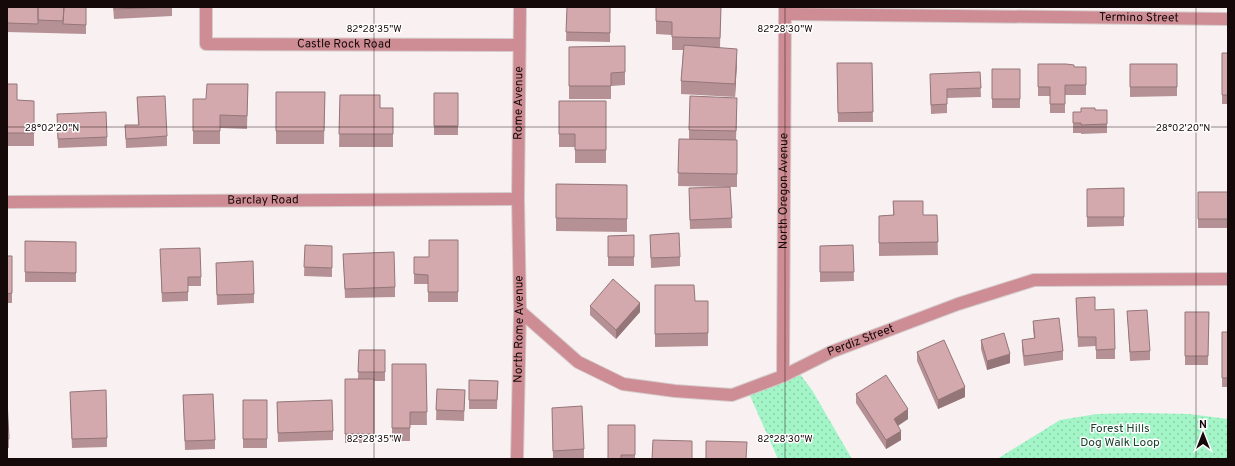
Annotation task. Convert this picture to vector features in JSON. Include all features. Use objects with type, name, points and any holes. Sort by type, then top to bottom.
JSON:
[{"type":"street","name":"Castle Rock Road","points":[[206,7],[206,44],[519,45]]},
{"type":"street","name":"Rome Avenue","points":[[518,199],[520,7]]},
{"type":"street","name":"Termino Street","points":[[785,10],[1228,19]]},
{"type":"street","name":"North Oregon Avenue","points":[[783,376],[785,10]]},
{"type":"street","name":"Barclay Road","points":[[7,202],[518,199]]},
{"type":"street","name":"North Rome Avenue","points":[[517,459],[520,311],[518,199]]},
{"type":"street","name":"Perdiz Street","points":[[520,311],[578,362],[623,384],[675,391],[732,395],[783,376],[831,352],[958,304],[1034,280],[1228,279]]},
{"type":"green space","points":[[796,369],[812,390],[852,459],[778,459],[747,389]]},
{"type":"green space","name":"Forest Hills Dog Walk Loop","points":[[1097,414],[1189,414],[1228,419],[1228,459],[997,459],[1060,420]]},
{"type":"building","points":[[7,7],[38,7],[38,24],[7,23]]},
{"type":"building","points":[[38,7],[64,7],[63,21],[38,20]]},
{"type":"building","points":[[64,7],[86,7],[86,25],[63,24]]},
{"type":"building","points":[[114,7],[172,7],[114,9]]},
{"type":"building","points":[[567,7],[610,7],[610,33],[566,32]]},
{"type":"building","points":[[656,7],[721,7],[720,38],[672,37],[672,22],[656,21]]},
{"type":"building","points":[[684,45],[737,49],[735,84],[681,81]]},
{"type":"building","points":[[625,46],[625,72],[611,73],[611,86],[569,86],[569,47]]},
{"type":"building","points":[[1222,53],[1228,53],[1228,95],[1222,95]]},
{"type":"building","points":[[837,63],[872,63],[873,112],[838,113]]},
{"type":"building","points":[[1038,64],[1066,64],[1074,65],[1074,67],[1086,67],[1086,85],[1065,85],[1065,104],[1050,104],[1050,87],[1038,87]]},
{"type":"building","points":[[1130,64],[1177,64],[1177,87],[1130,87]]},
{"type":"building","points":[[992,69],[1020,69],[1020,99],[992,99]]},
{"type":"building","points":[[980,72],[981,88],[947,89],[947,104],[931,105],[930,74]]},
{"type":"building","points":[[7,84],[17,84],[17,100],[34,101],[34,133],[7,133]]},
{"type":"building","points":[[207,84],[248,84],[247,116],[220,115],[220,131],[193,131],[193,99],[206,99]]},
{"type":"building","points":[[276,92],[325,92],[324,131],[276,131]]},
{"type":"building","points":[[434,93],[458,93],[458,126],[434,126]]},
{"type":"building","points":[[340,95],[380,95],[380,108],[393,108],[393,134],[339,134]]},
{"type":"building","points":[[165,96],[167,136],[126,139],[125,125],[139,125],[137,97]]},
{"type":"building","points":[[690,96],[737,98],[736,131],[689,130]]},
{"type":"building","points":[[559,101],[606,101],[606,150],[575,150],[575,134],[559,134]]},
{"type":"building","points":[[1081,108],[1107,110],[1107,124],[1081,125],[1081,123],[1073,123],[1073,112],[1081,112]]},
{"type":"building","points":[[106,112],[107,137],[58,139],[57,114]]},
{"type":"building","points":[[679,139],[737,140],[737,174],[678,173]]},
{"type":"building","points":[[556,184],[627,185],[627,219],[556,218]]},
{"type":"building","points":[[730,187],[732,218],[690,220],[689,188]]},
{"type":"building","points":[[1124,188],[1124,217],[1087,217],[1087,189]]},
{"type":"building","points":[[1198,192],[1228,192],[1228,219],[1198,219]]},
{"type":"building","points":[[893,201],[923,201],[923,215],[937,215],[938,242],[879,243],[879,216],[894,215]]},
{"type":"building","points":[[679,233],[680,257],[651,258],[650,235]]},
{"type":"building","points":[[634,235],[634,257],[608,257],[608,236]]},
{"type":"building","points":[[429,240],[458,240],[458,292],[428,292],[428,275],[414,274],[414,257],[429,257]]},
{"type":"building","points":[[25,241],[76,242],[76,273],[25,272]]},
{"type":"building","points":[[305,245],[332,246],[332,268],[304,267]]},
{"type":"building","points":[[853,245],[854,272],[820,272],[820,246]]},
{"type":"building","points":[[200,248],[201,277],[188,277],[188,292],[162,293],[160,249]]},
{"type":"building","points":[[394,252],[395,287],[345,289],[343,254]]},
{"type":"building","points":[[7,256],[12,256],[12,293],[7,294]]},
{"type":"building","points":[[253,261],[254,294],[217,295],[216,263]]},
{"type":"building","points":[[613,279],[640,303],[616,330],[590,306]]},
{"type":"building","points":[[655,285],[694,285],[695,301],[708,301],[708,333],[655,334]]},
{"type":"building","points":[[1095,297],[1095,310],[1114,309],[1115,349],[1096,350],[1096,337],[1078,337],[1076,298]]},
{"type":"building","points":[[1147,310],[1150,351],[1130,352],[1127,311]]},
{"type":"building","points":[[1185,312],[1209,312],[1208,356],[1185,356]]},
{"type":"building","points":[[1059,318],[1063,351],[1024,356],[1022,340],[1035,338],[1033,321]]},
{"type":"building","points":[[1222,332],[1228,332],[1228,378],[1222,378]]},
{"type":"building","points":[[1004,333],[1010,354],[987,361],[981,340]]},
{"type":"building","points":[[944,340],[965,387],[938,400],[917,352]]},
{"type":"building","points":[[359,350],[385,350],[385,372],[358,372]]},
{"type":"building","points":[[392,364],[426,364],[427,412],[410,412],[410,428],[392,428]]},
{"type":"building","points":[[886,375],[908,409],[894,419],[901,431],[886,440],[856,394]]},
{"type":"building","points":[[345,379],[374,379],[374,434],[345,434]]},
{"type":"building","points":[[469,380],[498,381],[497,400],[469,400]]},
{"type":"building","points":[[437,389],[465,390],[464,411],[436,410]]},
{"type":"building","points":[[106,390],[107,438],[72,439],[70,392]]},
{"type":"building","points":[[213,394],[215,440],[185,441],[183,395]]},
{"type":"building","points":[[7,399],[9,439],[7,439]]},
{"type":"building","points":[[243,400],[267,400],[267,439],[243,439]]},
{"type":"building","points":[[332,400],[333,431],[278,433],[277,402]]},
{"type":"building","points":[[582,406],[584,449],[553,451],[552,408]]},
{"type":"building","points":[[608,425],[635,425],[635,455],[621,455],[621,459],[608,459]]},
{"type":"building","points":[[653,440],[692,441],[692,459],[652,459]]},
{"type":"building","points":[[706,441],[747,442],[746,459],[706,459]]}]
